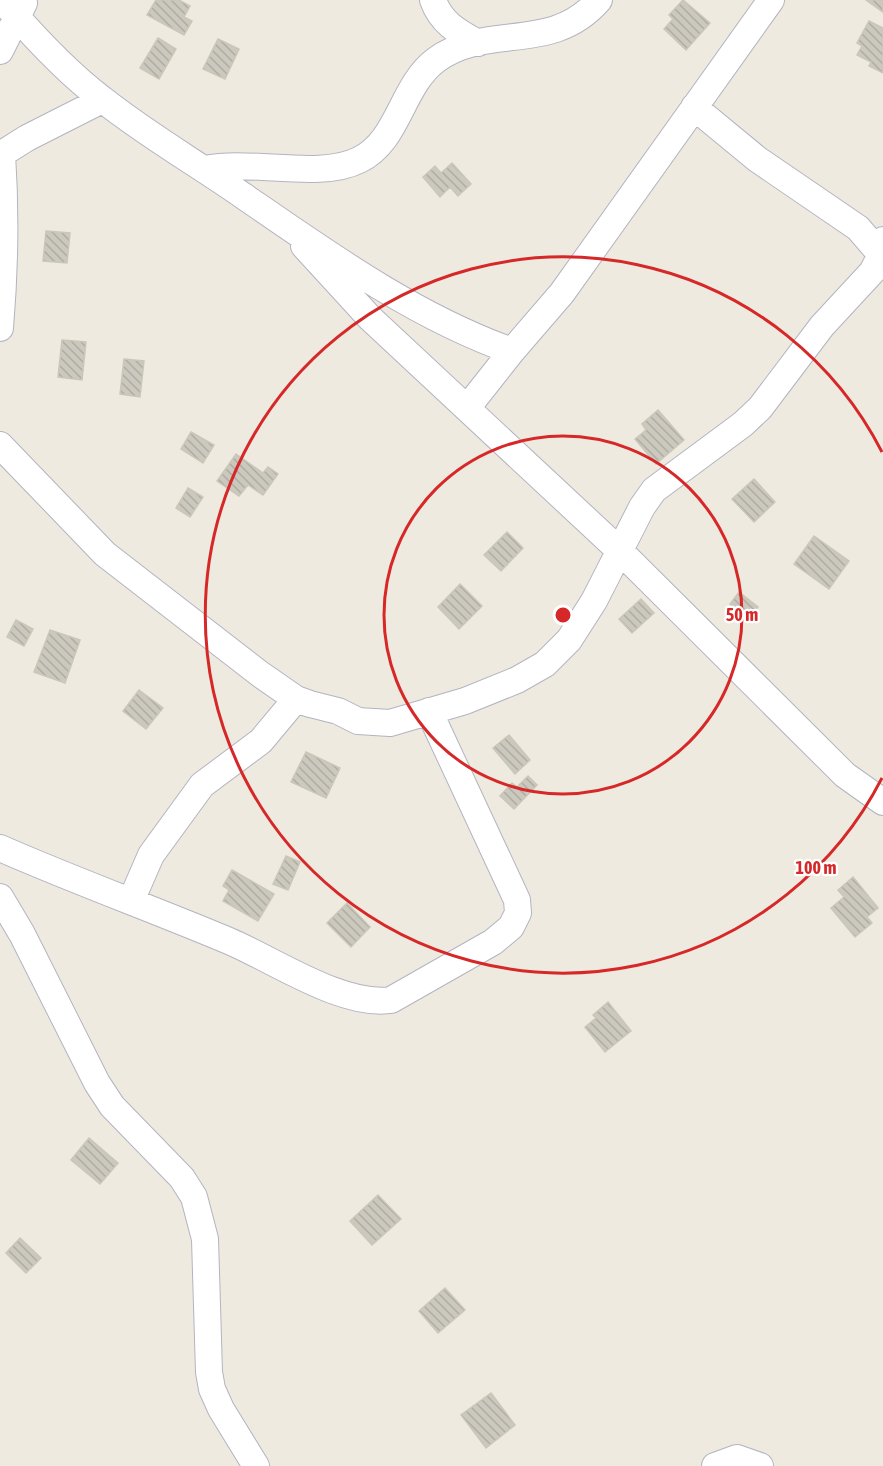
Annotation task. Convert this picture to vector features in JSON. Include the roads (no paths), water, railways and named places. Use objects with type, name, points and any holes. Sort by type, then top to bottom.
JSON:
[{"type":"street","points":[[433,0],[441,17],[453,29],[478,43]]},
{"type":"street","points":[[205,169],[243,165],[336,168],[359,160],[377,147],[416,82],[435,61],[456,49],[478,43],[560,30],[581,18],[598,0]]},
{"type":"street","points":[[467,408],[562,292],[771,0]]},
{"type":"street","points":[[14,5],[102,100],[286,225],[412,306],[454,328],[513,351]]},
{"type":"street","points":[[0,51],[14,5]]},
{"type":"street","points":[[0,328],[5,255],[1,154],[27,138],[102,100]]},
{"type":"street","points":[[0,446],[105,554],[260,674],[296,699],[338,711],[358,721],[375,724],[390,723],[517,680],[545,663],[568,640],[594,601],[642,507],[654,490],[743,424],[760,408],[822,326],[872,272],[882,251],[858,228],[757,159],[694,107]]},
{"type":"street","points":[[286,225],[370,318],[621,552],[845,775],[883,802]]},
{"type":"street","points":[[132,901],[151,855],[202,785],[261,741],[296,699]]},
{"type":"street","points":[[0,848],[132,901],[362,999],[378,1002],[391,1000],[469,958],[511,927],[518,914],[517,900],[429,711]]},
{"type":"street","points":[[0,897],[22,934],[97,1083],[112,1106],[182,1178],[194,1197],[205,1239],[209,1372],[212,1389],[256,1466]]},
{"type":"street","points":[[715,1466],[737,1458],[760,1466]]}]
